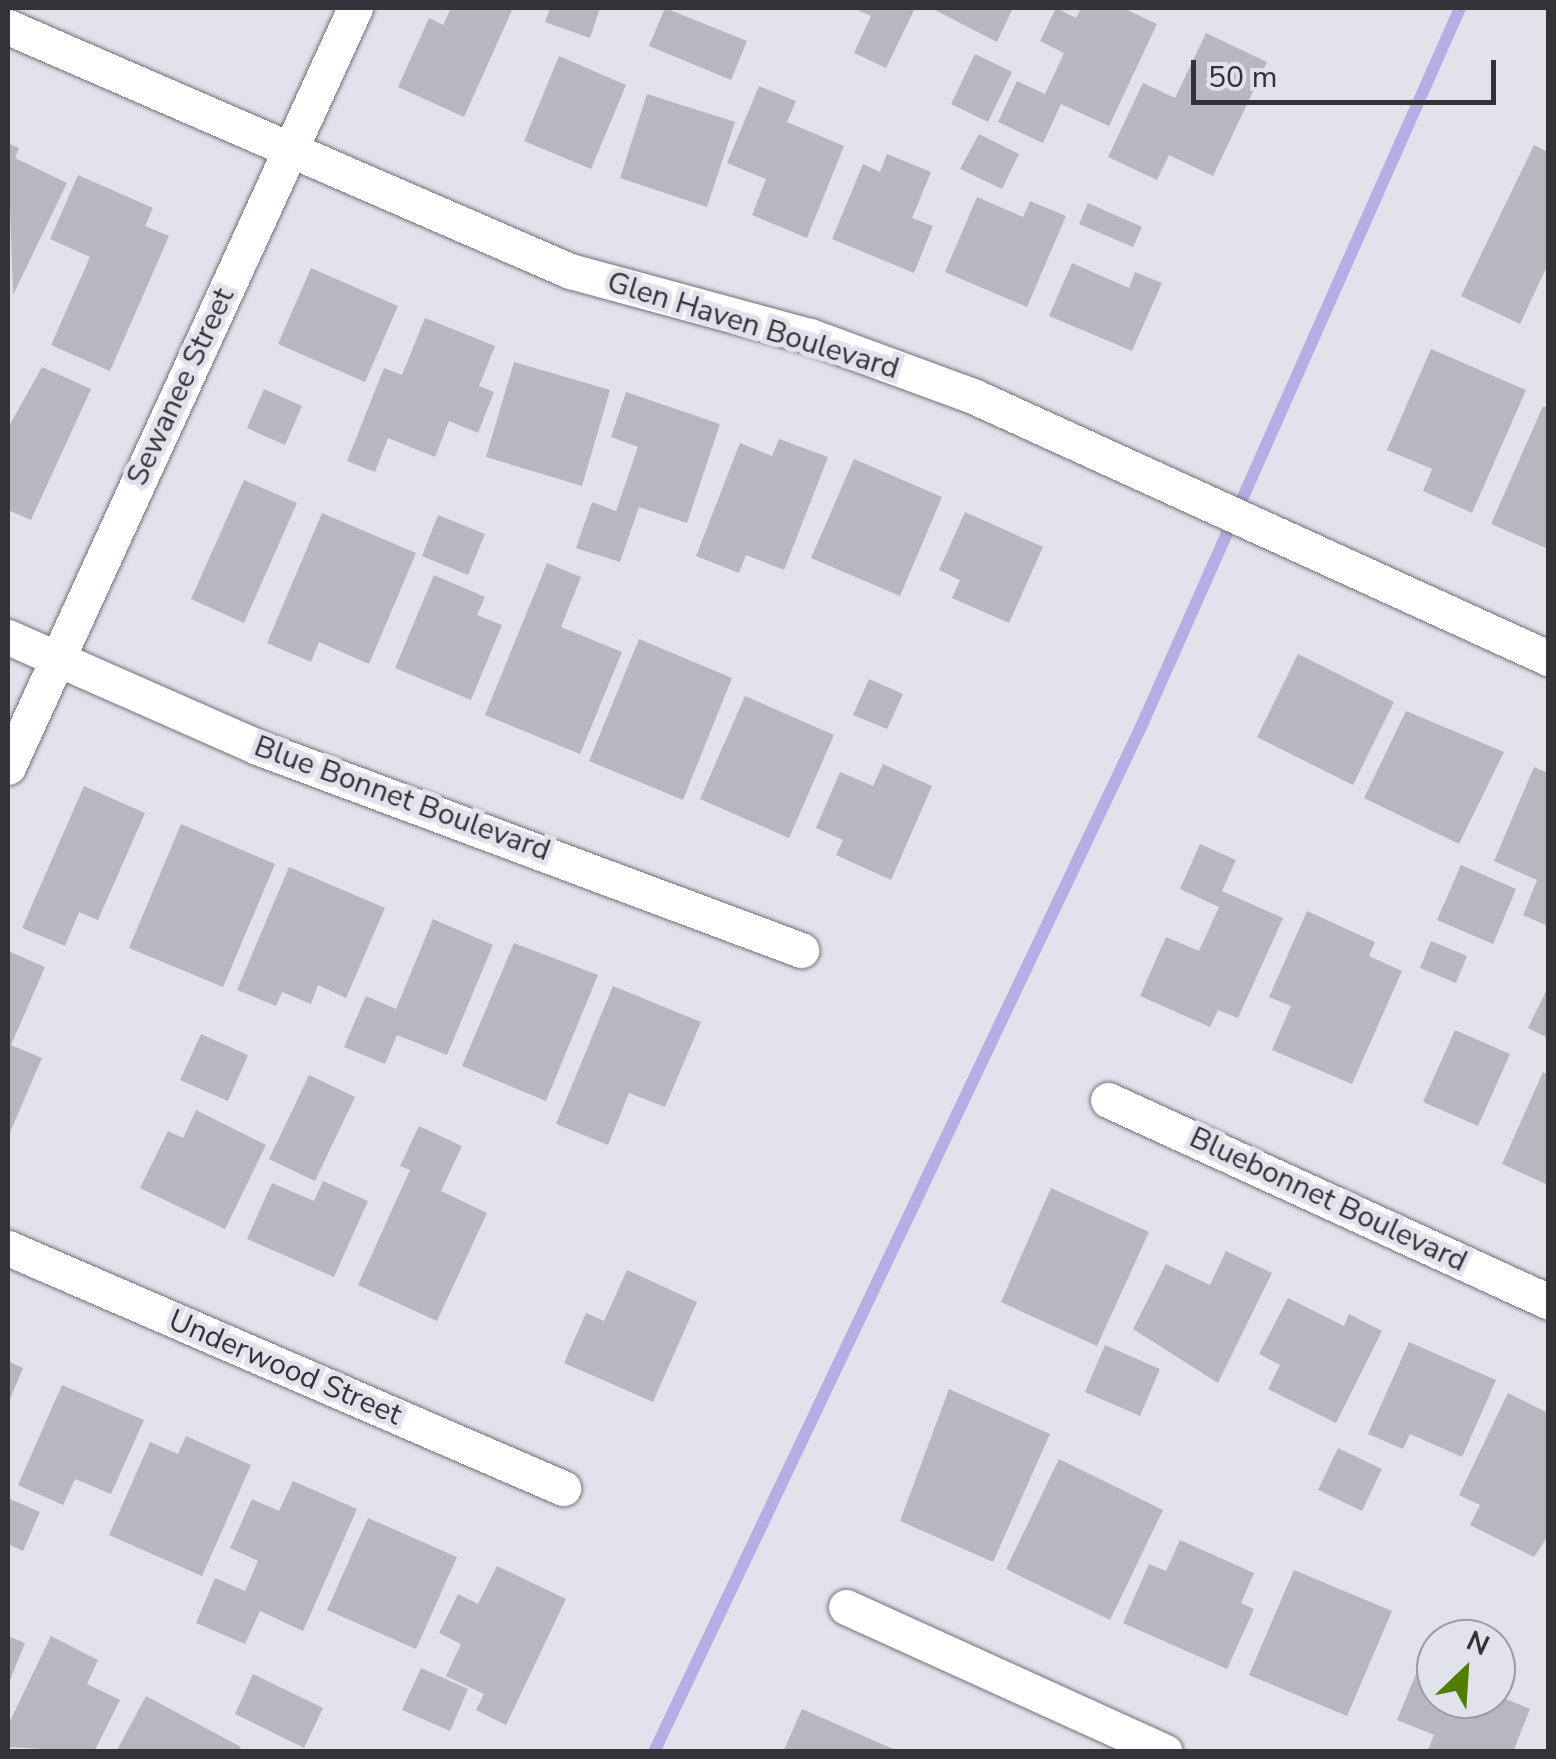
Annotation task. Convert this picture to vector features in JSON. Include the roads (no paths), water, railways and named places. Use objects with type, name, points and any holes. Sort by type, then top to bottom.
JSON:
[{"type":"street","name":"Sewanee Street","points":[[8,767],[355,8]]},
{"type":"street","name":"Glen Haven Boulevard","points":[[8,27],[288,153],[570,271],[810,336],[954,389],[1166,481],[1548,658]]},
{"type":"street","name":"Blue Bonnet Boulevard","points":[[8,637],[258,747],[801,950]]},
{"type":"street","name":"Bluebonnet Boulevard","points":[[1108,1100],[1548,1301]]},
{"type":"street","name":"Underwood Street","points":[[8,1248],[562,1488]]},
{"type":"street","points":[[846,1607],[1165,1752]]},
{"type":"waterway","points":[[654,1752],[1141,727],[1460,8]]}]
